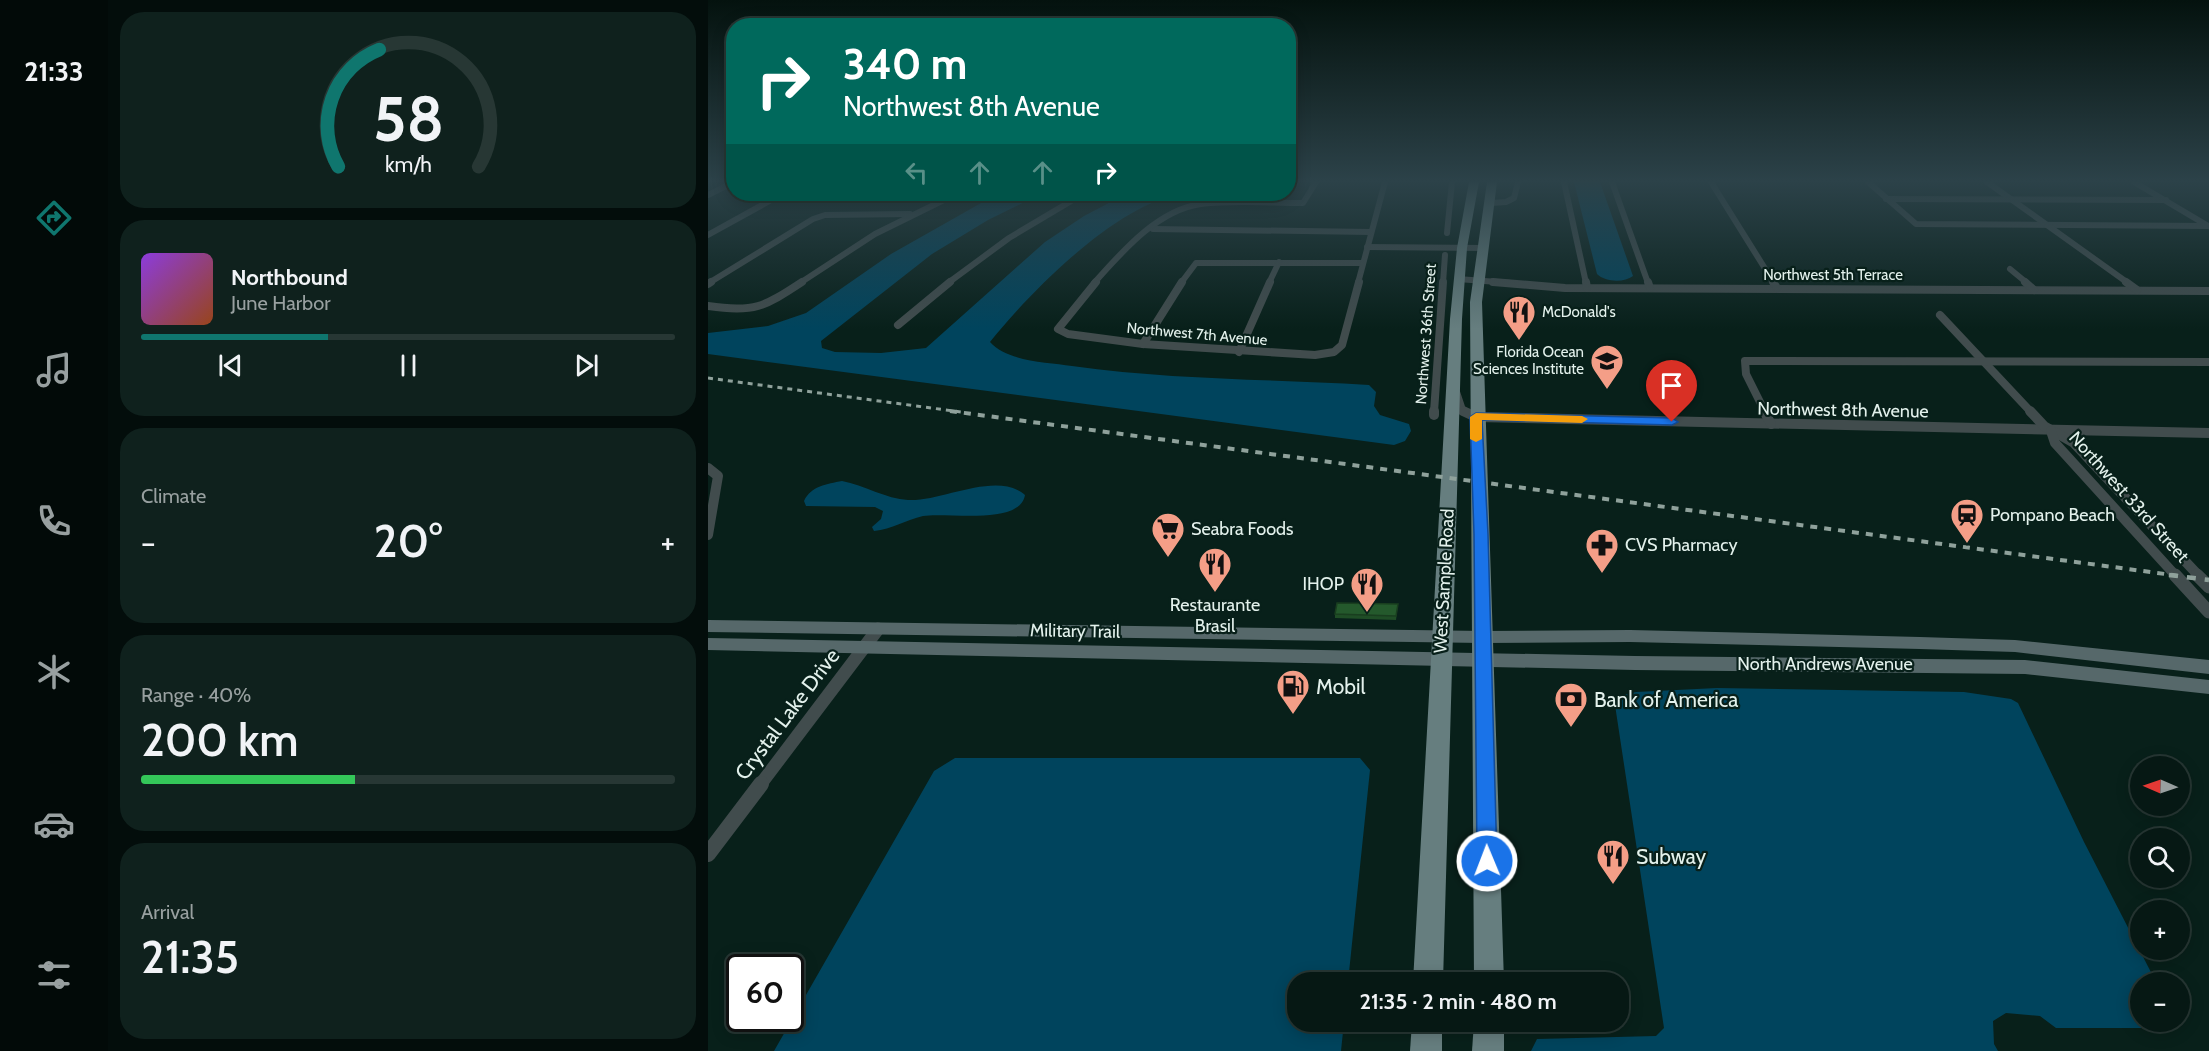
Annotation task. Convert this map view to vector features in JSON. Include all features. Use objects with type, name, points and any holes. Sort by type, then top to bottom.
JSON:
[{"type":"main road","name":"West Sample Road","points":[[1428,972],[1448,384],[1458,279],[1466,231]]},
{"type":"main road","name":"West Sample Road","points":[[1487,231],[1476,310],[1476,417],[1483,637],[1489,972]]},
{"type":"main road","points":[[1444,257],[1462,252]]},
{"type":"main road","points":[[1426,1051],[1427,1032]]},
{"type":"main road","points":[[1488,1051],[1489,1032]]},
{"type":"street","points":[[708,284],[798,231]]},
{"type":"street","points":[[708,306],[741,310],[757,309],[842,254],[883,231]]},
{"type":"street","points":[[898,325],[968,265],[1017,231]]},
{"type":"street","name":"Northwest 7th Avenue","points":[[1150,231],[1111,263],[1060,323],[1058,329],[1068,334],[1143,344],[1239,352],[1315,355],[1334,352],[1342,345],[1363,262]]},
{"type":"street","points":[[1143,344],[1191,267],[1196,263],[1363,262],[1371,232],[1301,231]]},
{"type":"street","points":[[1575,231],[1587,288]]},
{"type":"street","points":[[1630,231],[1650,288]]},
{"type":"street","points":[[1742,231],[1777,288]]},
{"type":"street","points":[[2056,231],[2137,290]]},
{"type":"street","points":[[1367,247],[1462,252],[1485,248]]},
{"type":"street","name":"Northwest 36th Street","points":[[1434,415],[1448,384],[1444,257]]},
{"type":"street","points":[[1239,352],[1279,262]]},
{"type":"street","points":[[2010,270],[2034,290]]},
{"type":"street","name":"Northwest 5th Terrace","points":[[1458,279],[1587,288],[2209,291]]},
{"type":"street","name":"Northwest 33rd Street","points":[[1940,315],[1982,362],[2051,432],[2074,443],[2209,587]]},
{"type":"street","points":[[1771,424],[1746,374],[1745,361],[2209,362]]},
{"type":"street","points":[[1448,384],[1462,410],[1476,417]]},
{"type":"street","name":"Northwest 8th Avenue","points":[[1476,417],[2051,432],[2209,433]]},
{"type":"street","name":"Northwest 33rd Street","points":[[2051,432],[2055,443],[2209,612]]},
{"type":"street","points":[[708,468],[718,476],[708,535]]},
{"type":"street","name":"Military Trail","points":[[708,626],[878,629],[1441,647]]},
{"type":"street","name":"Crystal Lake Drive","points":[[708,854],[878,629]]},
{"type":"street","name":"North Andrews Avenue","points":[[1441,647],[1483,637],[1630,636],[2015,646],[2209,667]]},
{"type":"street","name":"Military Trail","points":[[708,644],[1441,647]]},
{"type":"street","name":"North Andrews Avenue","points":[[1441,647],[1483,660],[2025,667],[2209,687]]},
{"type":"water","points":[[932,231],[970,231],[932,254],[821,341],[822,348],[835,352],[881,353],[926,348],[1045,242],[1061,231],[1104,231],[1051,275],[990,342],[1007,354],[1028,360],[1109,371],[1183,377],[1369,385],[1376,392],[1374,406],[1380,415],[1409,424],[1411,431],[1405,441],[1394,445],[708,354],[708,333],[768,326],[806,313],[891,254]]},
{"type":"water","points":[[1586,231],[1617,231],[1633,276],[1615,281],[1597,274]]},
{"type":"water","points":[[842,481],[908,500],[936,497],[984,486],[1013,488],[1025,495],[1020,505],[1010,511],[981,516],[923,516],[874,531],[872,527],[881,519],[883,511],[875,507],[806,506],[804,501],[815,489]]},
{"type":"water","points":[[1717,688],[1964,692],[2011,699],[2018,703],[2084,842],[2130,931],[2130,960],[2145,960],[2151,972],[2130,972],[2130,1028],[2056,1028],[2040,1016],[2006,1013],[1993,1021],[1994,1044],[1998,1051],[1531,1051],[1537,1039],[1656,1036],[1664,1028],[1615,705],[1618,696],[1636,692]]},
{"type":"water","points":[[955,758],[1360,758],[1370,770],[1349,972],[1287,972],[1287,1032],[1343,1032],[1341,1051],[774,1051],[785,1032],[804,1032],[804,998],[934,771]]},
{"type":"building","name":"IHOP","points":[[1337,603],[1398,604],[1396,616],[1335,614]]},
{"type":"railway","points":[[708,378],[961,412]]},
{"type":"railway","points":[[950,411],[2180,576]]},
{"type":"railway","points":[[2169,575],[2209,580]]},
{"type":"slow traffic","points":[[1476,439],[1476,417],[1582,419]]},
{"type":"place","name":"McDonald's","points":[[1519,341]]},
{"type":"place","name":"Florida Ocean Sciences Institute","points":[[1607,390]]},
{"type":"place","name":"Pompano Beach","points":[[1967,544]]},
{"type":"place","name":"Seabra Foods","points":[[1168,558]]},
{"type":"place","name":"CVS Pharmacy","points":[[1602,574]]},
{"type":"place","name":"Restaurante Brasil","points":[[1215,593]]},
{"type":"place","name":"IHOP","points":[[1367,613]]},
{"type":"place","name":"Mobil","points":[[1293,715]]},
{"type":"place","name":"Bank of America","points":[[1571,728]]},
{"type":"place","name":"Subway","points":[[1613,885]]},
{"type":"route","points":[[1487,861],[1480,482],[1476,417],[1672,422]]}]
